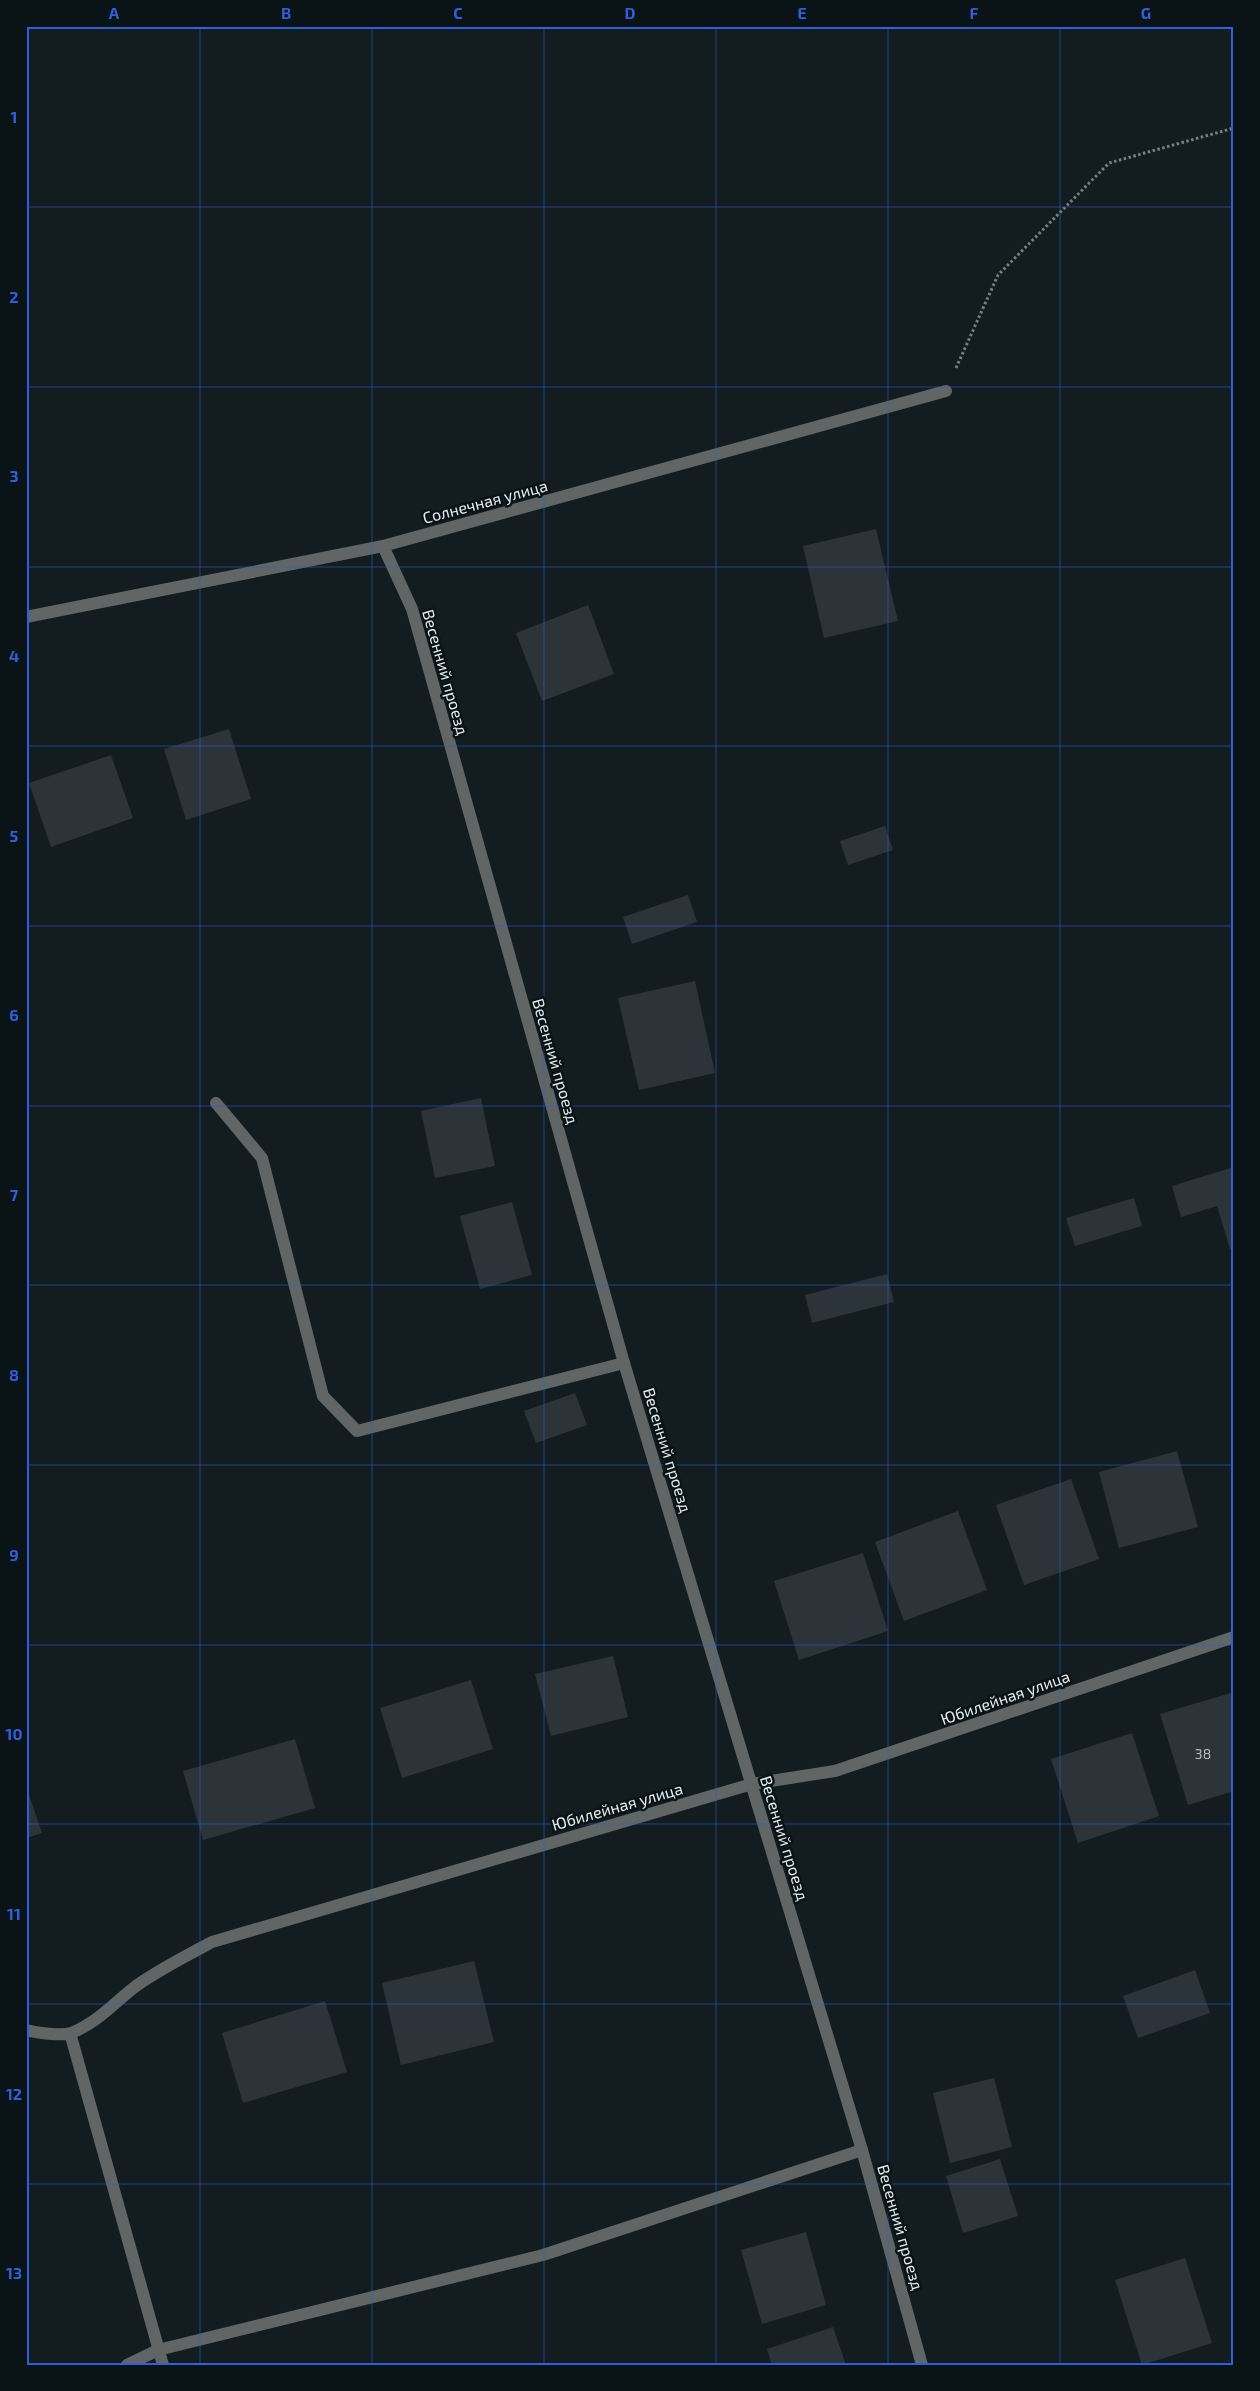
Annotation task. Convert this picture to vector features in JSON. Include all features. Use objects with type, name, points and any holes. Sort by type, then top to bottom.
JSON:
[{"type":"street","name":"Солнечная улица","points":[[26,618],[383,546],[946,391]]},
{"type":"street","name":"Весенний проезд","points":[[383,546],[412,609],[624,1363],[862,2150],[922,2365]]},
{"type":"street","points":[[216,1103],[262,1158],[322,1396],[357,1431],[624,1363]]},
{"type":"street","name":"Юбилейная улица","points":[[70,2034],[101,2016],[136,1987],[176,1961],[212,1942],[752,1784],[836,1771],[1234,1637]]},
{"type":"street","points":[[26,2030],[70,2034],[163,2365]]},
{"type":"street","points":[[127,2365],[158,2350],[543,2255],[862,2150]]},
{"type":"path","points":[[946,391],[998,275],[1109,163],[1234,128]]},
{"type":"building","points":[[876,529],[898,621],[824,638],[803,546]]},
{"type":"building","points":[[588,605],[614,674],[542,701],[516,633]]},
{"type":"building","points":[[229,729],[251,799],[186,820],[164,749]]},
{"type":"building","points":[[111,755],[133,818],[51,847],[29,783]]},
{"type":"building","points":[[885,826],[893,850],[848,865],[840,841]]},
{"type":"building","points":[[688,895],[697,922],[632,944],[623,917]]},
{"type":"building","points":[[695,981],[715,1073],[639,1090],[618,998]]},
{"type":"building","points":[[481,1098],[495,1166],[435,1178],[421,1111]]},
{"type":"building","points":[[1234,1167],[1234,1248],[1230,1249],[1217,1206],[1181,1217],[1172,1186]]},
{"type":"building","points":[[1134,1198],[1142,1226],[1075,1246],[1066,1218]]},
{"type":"building","points":[[512,1202],[532,1275],[480,1289],[460,1216]]},
{"type":"building","points":[[887,1274],[894,1302],[812,1323],[805,1295]]},
{"type":"building","points":[[575,1393],[587,1425],[536,1443],[524,1411]]},
{"type":"building","points":[[1177,1451],[1198,1527],[1119,1548],[1099,1472]]},
{"type":"building","points":[[1071,1479],[1099,1559],[1024,1585],[996,1505]]},
{"type":"building","points":[[958,1511],[987,1590],[904,1621],[875,1542]]},
{"type":"building","points":[[863,1553],[888,1631],[799,1660],[774,1581]]},
{"type":"building","points":[[613,1656],[628,1717],[551,1736],[535,1674]]},
{"type":"building","points":[[471,1680],[493,1749],[402,1778],[380,1708]]},
{"type":"building","points":[[1234,1692],[1234,1791],[1188,1805],[1160,1714]]},
{"type":"building","points":[[1132,1733],[1159,1816],[1078,1843],[1051,1759]]},
{"type":"building","points":[[295,1739],[315,1808],[203,1840],[183,1771]]},
{"type":"building","points":[[26,1786],[42,1833],[26,1838]]},
{"type":"building","points":[[474,1961],[494,2042],[401,2065],[382,1983]]},
{"type":"building","points":[[1195,1970],[1210,2013],[1138,2038],[1123,1996]]},
{"type":"building","points":[[325,2001],[347,2072],[243,2103],[222,2033]]},
{"type":"building","points":[[994,2078],[1012,2147],[950,2163],[933,2093]]},
{"type":"building","points":[[1000,2159],[1018,2216],[963,2233],[946,2176]]},
{"type":"building","points":[[806,2232],[826,2305],[762,2324],[741,2250]]},
{"type":"building","points":[[1185,2258],[1212,2343],[1142,2365],[1115,2280]]},
{"type":"building","points":[[833,2327],[846,2365],[772,2365],[767,2349]]}]
